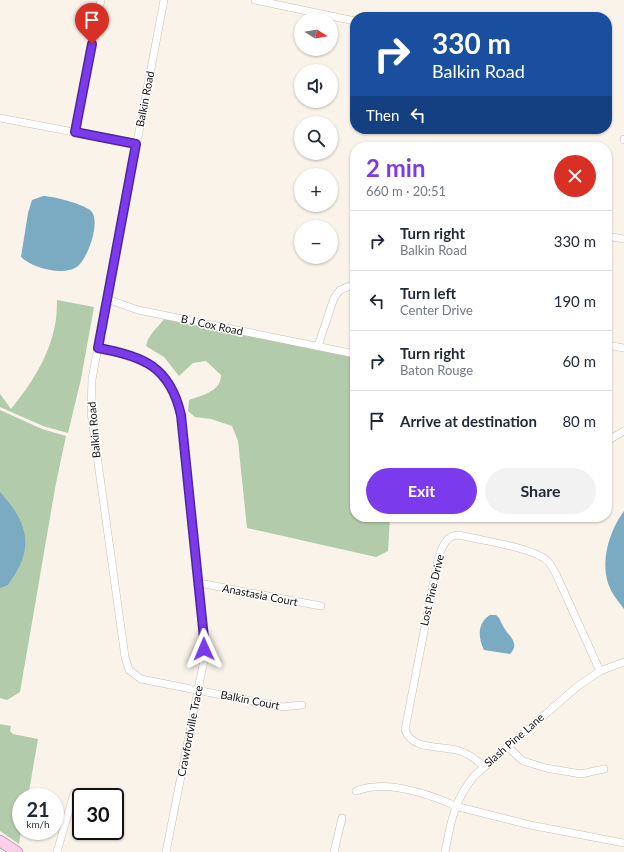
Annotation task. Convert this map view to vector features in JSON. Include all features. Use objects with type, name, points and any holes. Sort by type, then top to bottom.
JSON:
[{"type":"main road","points":[[0,841],[17,852]]},
{"type":"street","points":[[75,132],[101,0]]},
{"type":"street","name":"Balkin Road","points":[[164,0],[92,379],[90,412],[124,657],[129,670],[140,679],[198,690]]},
{"type":"street","points":[[255,0],[350,21]]},
{"type":"street","points":[[0,118],[136,144]]},
{"type":"street","points":[[612,237],[624,239]]},
{"type":"street","points":[[318,346],[334,298],[340,290],[350,286]]},
{"type":"street","name":"B J Cox Road","points":[[107,298],[138,310],[350,353]]},
{"type":"street","points":[[612,346],[624,348]]},
{"type":"street","name":"Crawfordville Trace","points":[[98,348],[126,354],[151,364],[170,384],[177,398],[181,415],[199,583],[204,638],[204,660],[166,852]]},
{"type":"street","points":[[612,439],[624,431]]},
{"type":"street","name":"Lost Pine Drive","points":[[484,766],[459,750],[419,744],[410,738],[405,730],[438,559],[447,540],[455,535],[466,537],[535,554],[549,562],[556,574],[600,671]]},
{"type":"street","name":"Anastasia Court","points":[[199,583],[321,606]]},
{"type":"street","name":"Slash Pine Lane","points":[[445,852],[455,806],[465,787],[484,766],[578,686],[600,671],[624,662]]},
{"type":"street","name":"Balkin Court","points":[[198,690],[282,707],[302,705]]},
{"type":"street","points":[[507,746],[523,761],[546,768],[581,774],[604,769]]},
{"type":"street","points":[[356,790],[375,786],[396,788],[444,800],[455,806],[538,826],[624,843]]},
{"type":"street","points":[[57,852],[72,799]]},
{"type":"street","points":[[334,852],[342,818]]},
{"type":"green space","points":[[57,300],[94,307],[81,379],[68,433],[43,426],[0,407],[0,394],[11,409],[37,372],[50,345],[54,330]]},
{"type":"green space","points":[[164,319],[350,356],[350,522],[390,522],[388,551],[376,557],[247,528],[238,441],[232,426],[211,419],[195,417],[188,411],[189,400],[214,389],[220,381],[221,375],[206,361],[193,363],[179,376],[164,357],[146,346],[151,335]]},
{"type":"green space","points":[[0,410],[42,429],[66,436],[56,483],[20,692],[7,700],[0,698]]},
{"type":"green space","points":[[0,724],[11,726],[10,731],[13,734],[38,739],[30,788],[12,788],[12,839],[0,831]]},
{"type":"green space","points":[[13,840],[20,840],[19,844]]},
{"type":"water","points":[[43,196],[69,201],[89,209],[94,217],[94,232],[89,248],[82,262],[72,269],[65,271],[48,270],[33,265],[21,257],[28,213],[32,200]]},
{"type":"water","points":[[0,492],[18,515],[22,523],[25,550],[18,570],[8,585],[0,588]]},
{"type":"water","points":[[624,511],[624,609],[611,591],[605,569],[607,548],[610,538]]},
{"type":"water","points":[[490,615],[498,616],[514,643],[513,650],[510,654],[484,650],[480,631],[483,622]]},
{"type":"route","points":[[92,44],[75,132],[136,144],[98,348],[138,357],[151,364],[170,384],[177,398],[181,415],[204,649]]}]
